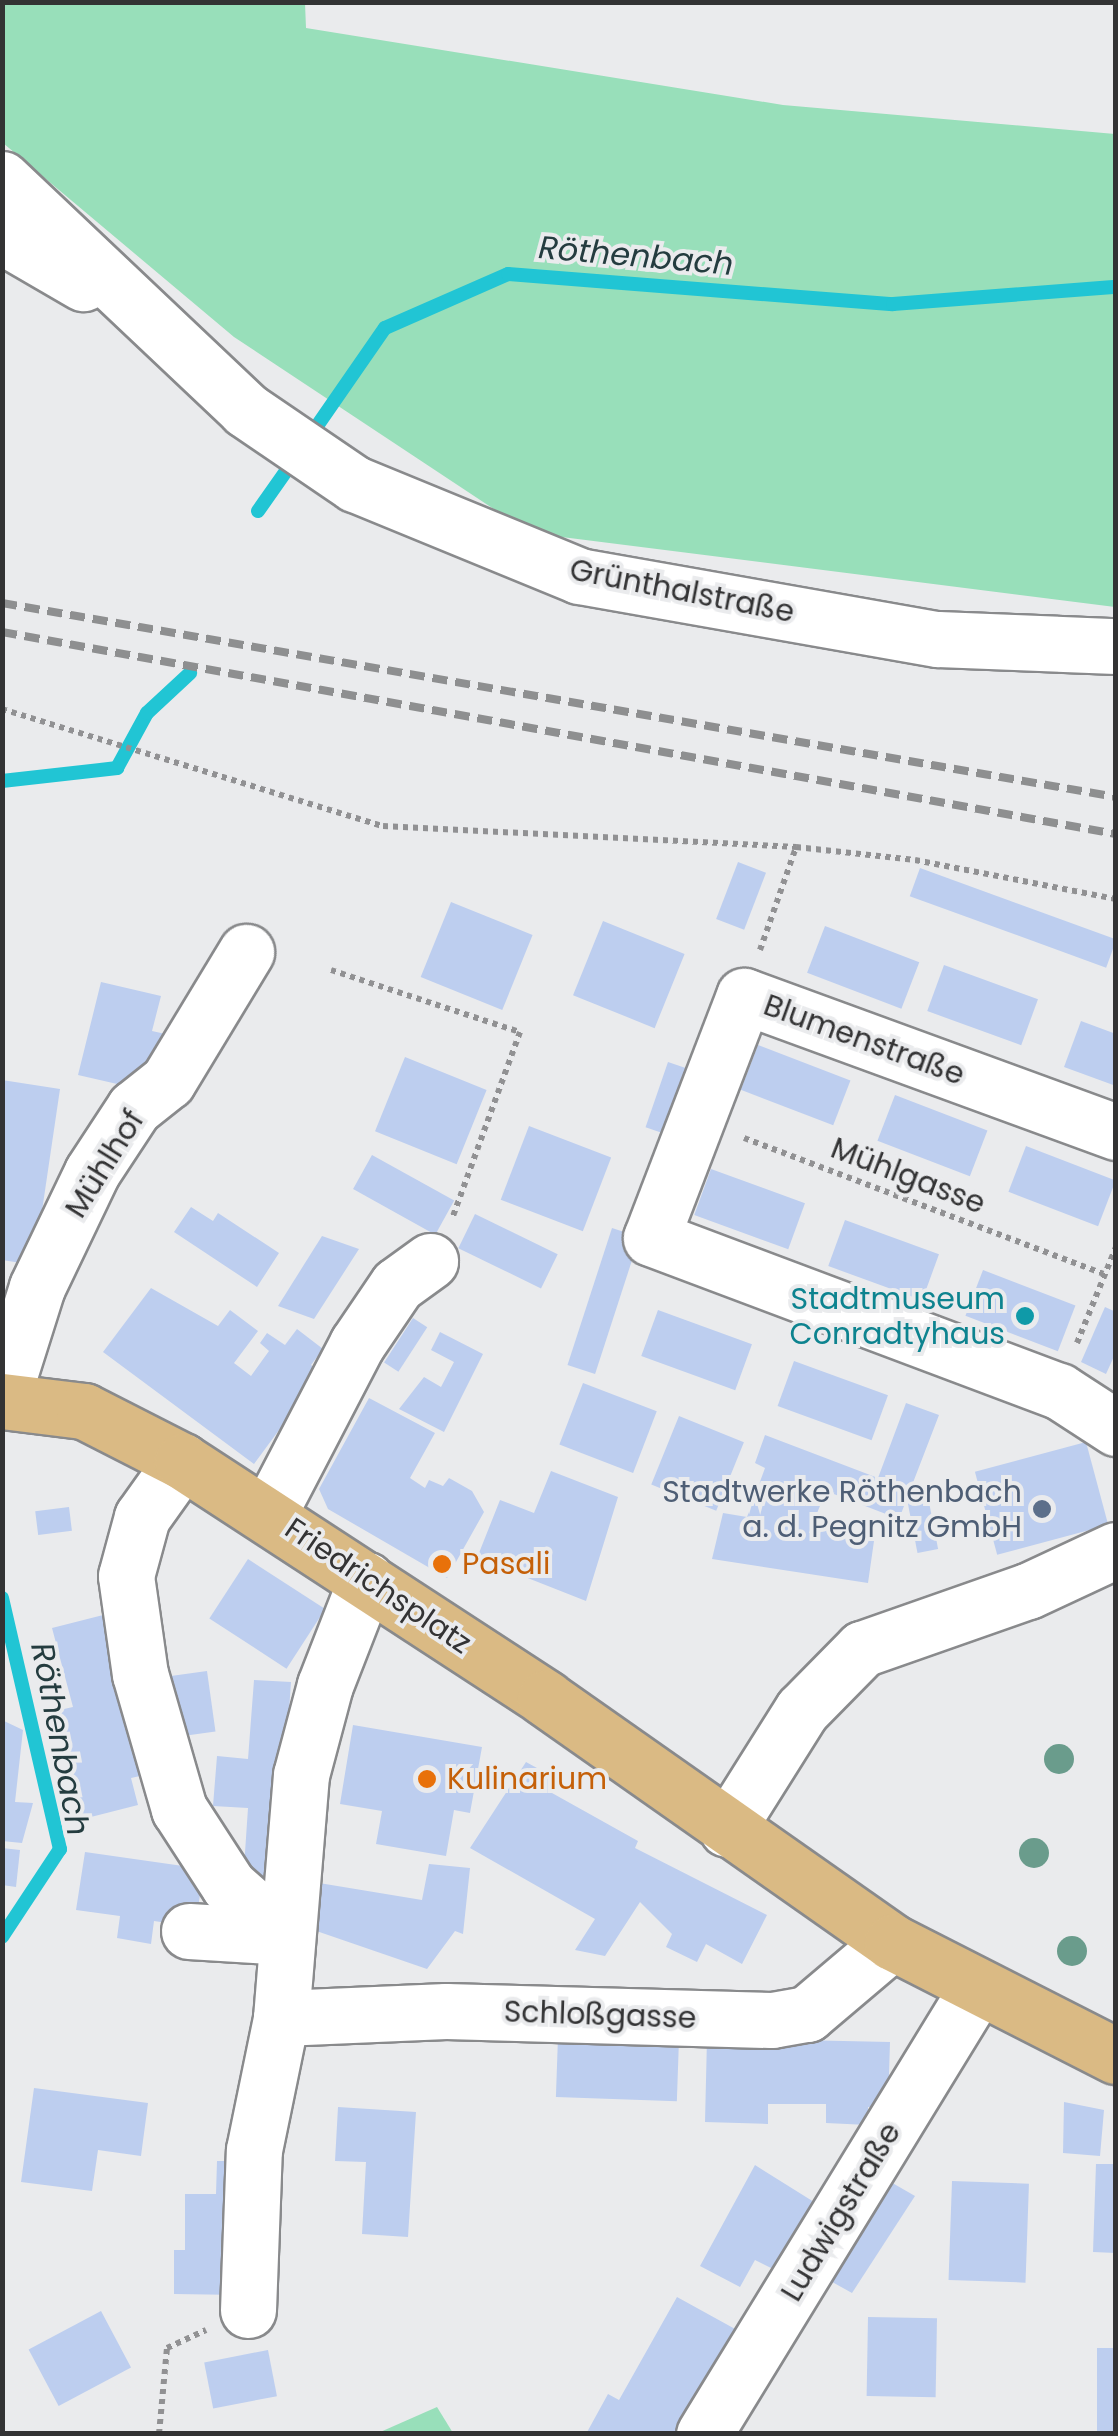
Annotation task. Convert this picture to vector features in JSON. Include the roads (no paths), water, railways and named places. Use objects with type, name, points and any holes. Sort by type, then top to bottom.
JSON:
[{"type":"main road","name":"Friedrichsplatz","points":[[2,1400],[84,1411],[182,1461],[269,1513],[892,1942],[976,1990],[1116,2056]]},
{"type":"street","name":"Grünthalstraße","points":[[2,179],[142,316],[246,410],[356,484],[579,576],[938,638],[1116,646]]},
{"type":"street","name":"Grünthalstraße","points":[[2,236],[142,316]]},
{"type":"street","name":"Mühlhof","points":[[2,1400],[37,1286],[92,1172],[134,1108],[168,1081],[246,952]]},
{"type":"street","name":"Blumenstraße","points":[[1116,1132],[744,996],[651,1238],[1059,1391],[1116,1428]]},
{"type":"street","points":[[269,1513],[357,1344],[397,1285],[430,1261]]},
{"type":"street","points":[[182,1461],[142,1518],[126,1576],[140,1674],[179,1809],[229,1886],[287,1937]]},
{"type":"street","points":[[727,1829],[802,1710],[862,1650],[1028,1591],[1116,1550]]},
{"type":"street","points":[[248,2310],[254,2150],[281,2018],[301,1776],[325,1685],[366,1580]]},
{"type":"street","points":[[189,1931],[287,1937]]},
{"type":"street","name":"Schloßgasse","points":[[281,2018],[446,2011],[772,2020],[808,2014],[892,1942]]},
{"type":"street","name":"Ludwigstraße","points":[[704,2434],[976,1990]]},
{"type":"waterway","name":"Röthenbach","points":[[308,439],[385,328],[508,274],[893,304],[1116,287]]},
{"type":"waterway","name":"Röthenbach","points":[[258,511],[296,457]]},
{"type":"waterway","name":"Röthenbach","points":[[2,781],[117,768],[147,713],[190,673]]},
{"type":"waterway","name":"Röthenbach","points":[[2,1598],[60,1849],[2,1937]]},
{"type":"railway","points":[[2,603],[1116,797]]},
{"type":"railway","points":[[2,632],[1116,834]]},
{"type":"place","name":"Stadtmuseum Conradtyhaus","points":[[1025,1316]]},
{"type":"place","name":"Stadtwerke Röthenbach a. d. Pegnitz GmbH","points":[[1042,1509]]},
{"type":"place","name":"Pasali","points":[[442,1564]]},
{"type":"place","name":"Kulinarium","points":[[427,1779]]}]
